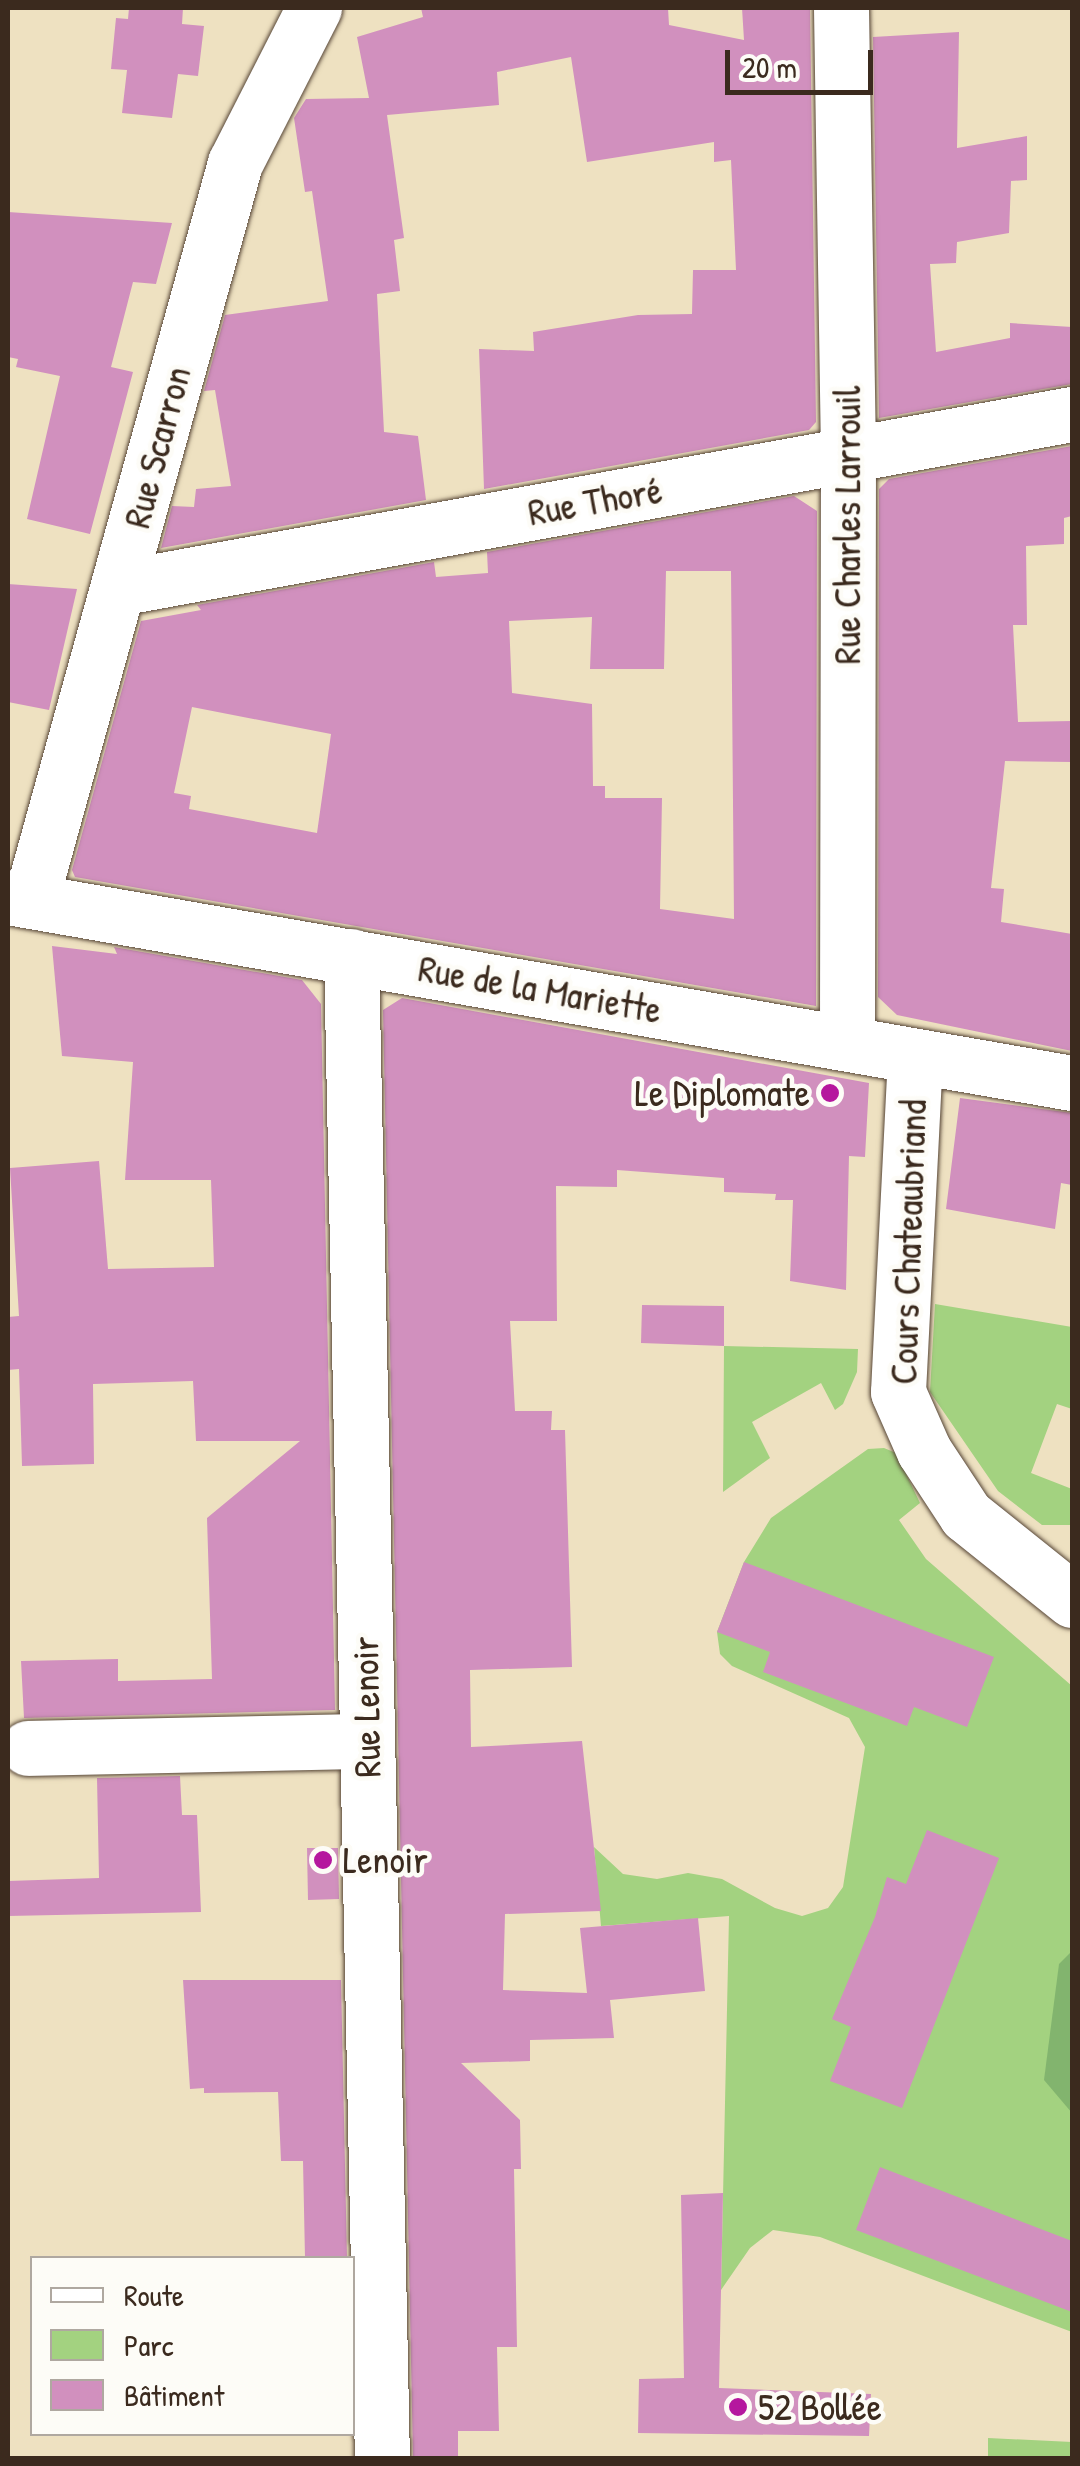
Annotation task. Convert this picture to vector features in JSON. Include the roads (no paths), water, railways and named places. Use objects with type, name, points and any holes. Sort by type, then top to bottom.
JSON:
[{"type":"street","name":"Rue Scarron","points":[[19,898],[118,588],[236,163],[314,8]]},
{"type":"street","name":"Rue Charles Larrouil","points":[[841,8],[848,454],[847,1044]]},
{"type":"street","name":"Rue Thoré","points":[[118,588],[1072,414]]},
{"type":"street","name":"Rue de la Mariette","points":[[19,898],[1072,1083]]},
{"type":"street","name":"Rue Lenoir","points":[[351,956],[382,2458]]},
{"type":"street","name":"Cours Chateaubriand","points":[[915,1056],[898,1392],[924,1450],[966,1515],[1072,1600]]},
{"type":"street","points":[[28,1748],[367,1742]]},
{"type":"place","name":"Le Diplomate","points":[[830,1093]]},
{"type":"place","name":"Lenoir","points":[[323,1860]]},
{"type":"place","name":"52 Bollée","points":[[738,2407]]}]
